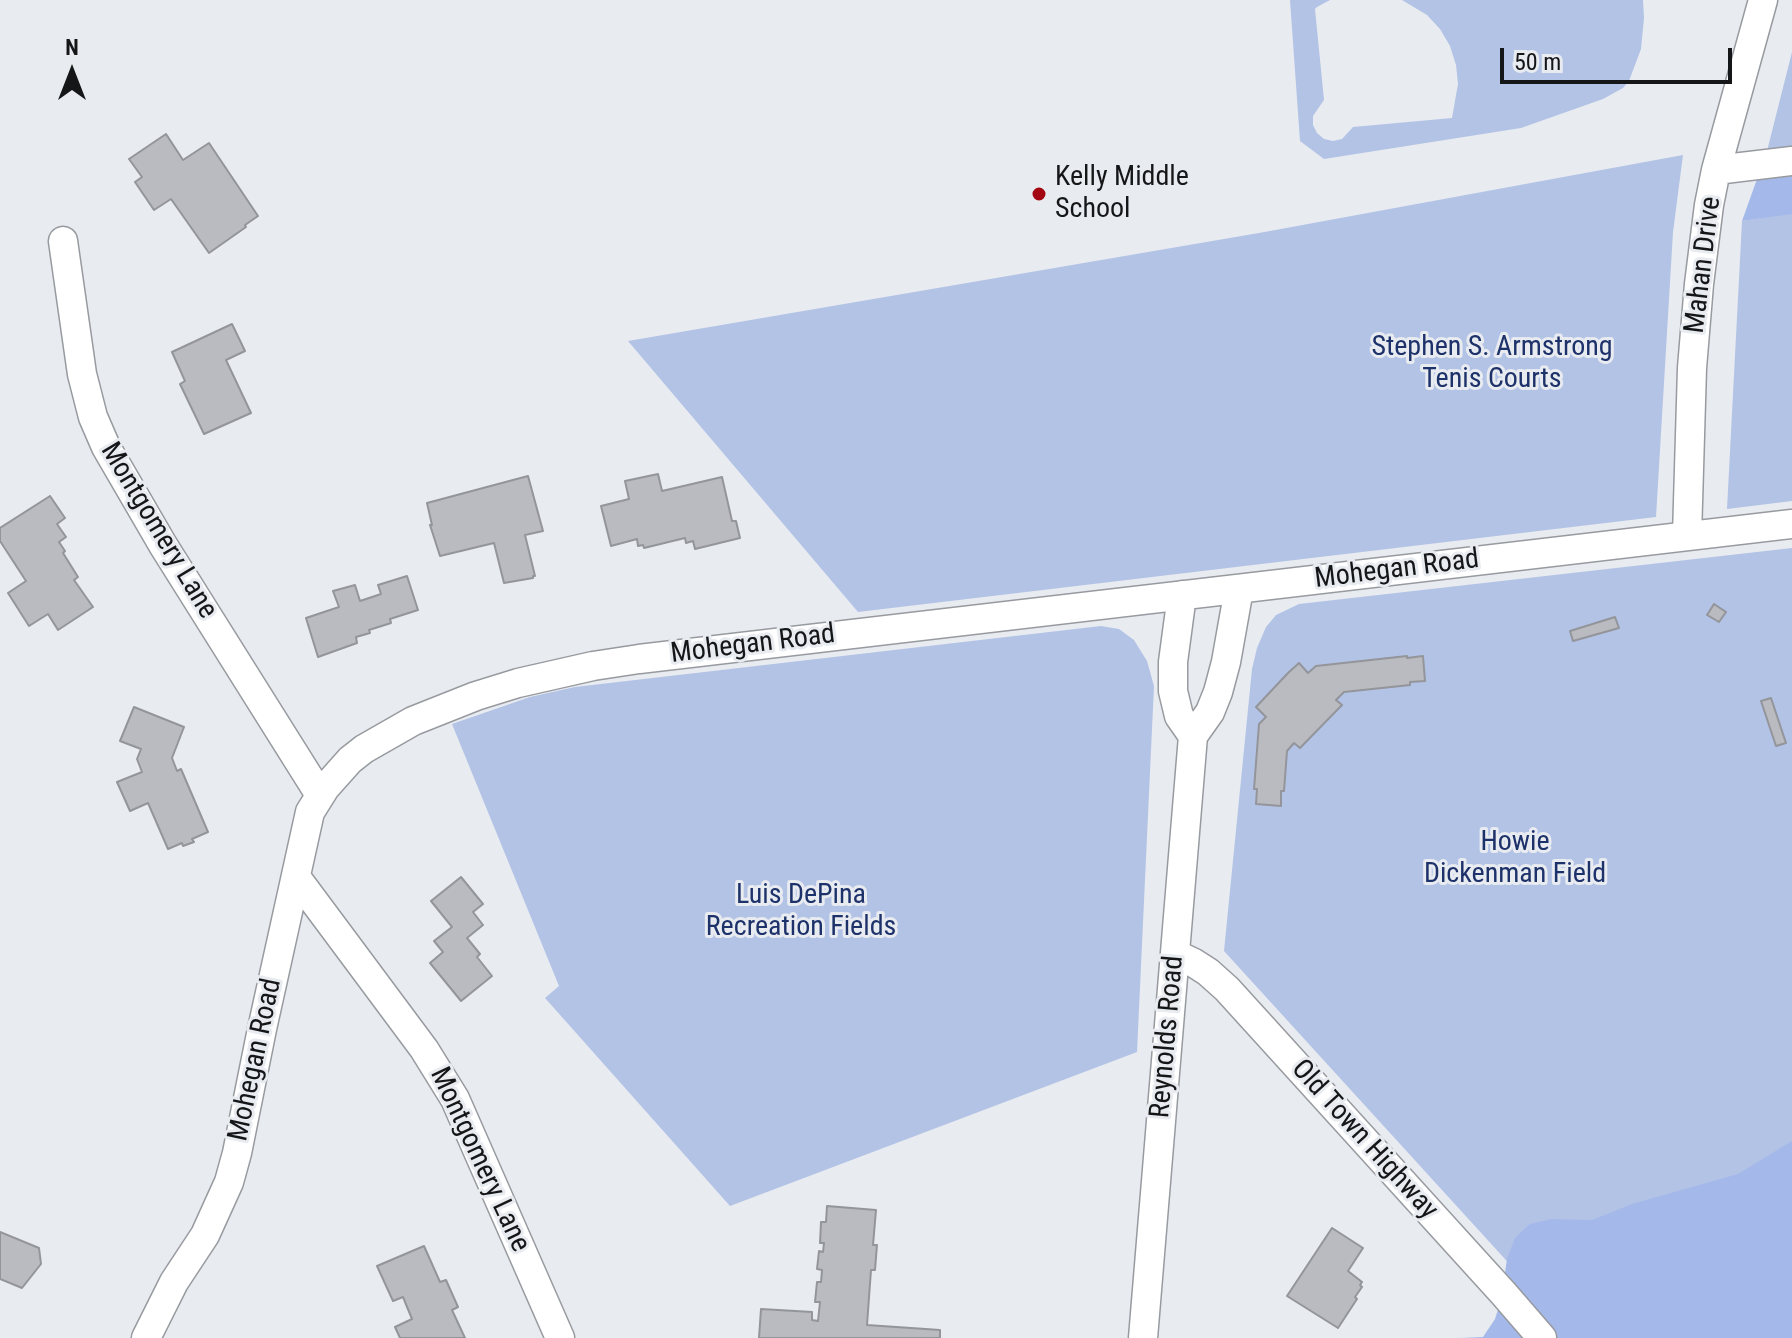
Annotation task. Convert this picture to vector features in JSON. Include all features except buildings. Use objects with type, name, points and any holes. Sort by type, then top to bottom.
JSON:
[{"type":"street","name":"Mahan Drive","points":[[1687,536],[1692,368],[1709,205],[1763,0]]},
{"type":"street","points":[[1716,170],[1792,161]]},
{"type":"street","name":"Montgomery Lane","points":[[63,241],[83,381],[93,417],[106,447],[163,545],[320,795]]},
{"type":"street","name":"Mohegan Road","points":[[146,1338],[174,1282],[205,1235],[229,1182],[310,812],[320,795],[350,760],[390,733],[476,696],[552,674],[593,666],[1792,524]]},
{"type":"street","name":"Reynolds Road","points":[[1143,1338],[1193,736],[1210,712],[1218,692],[1239,589]]},
{"type":"street","points":[[1182,595],[1173,662],[1173,691],[1179,716],[1193,736]]},
{"type":"street","name":"Montgomery Lane","points":[[296,877],[424,1049],[455,1099],[560,1338]]},
{"type":"street","name":"Old Town Highway","points":[[1175,954],[1208,972],[1227,989],[1542,1338]]},
{"type":"green space","points":[[1290,0],[1330,0],[1315,9],[1324,100],[1313,116],[1313,125],[1324,139],[1333,141],[1342,139],[1353,127],[1452,118],[1458,84],[1450,46],[1427,15],[1402,0],[1643,0],[1644,18],[1641,49],[1629,81],[1603,99],[1521,128],[1324,159],[1300,141]]},
{"type":"green space","points":[[1792,52],[1792,147],[1767,151]]},
{"type":"green space","name":"Stephen S. Armstrong Tenis Courts","points":[[1683,155],[1673,232],[1656,517],[858,612],[628,341],[1259,233]]},
{"type":"green space","points":[[1792,213],[1792,501],[1727,509],[1742,221]]},
{"type":"green space","name":"Howie Dickenman Field","points":[[1792,548],[1792,1338],[1577,1338],[1224,951],[1252,669],[1257,648],[1266,627],[1276,615],[1299,604]]},
{"type":"green space","name":"Luis DePina Recreation Fields","points":[[1101,626],[1119,629],[1134,640],[1147,661],[1154,686],[1137,1052],[730,1206],[545,998],[559,986],[452,724],[530,697],[575,687]]},
{"type":"shaded area","points":[[1792,147],[1792,214],[1742,221],[1767,151]]},
{"type":"shaded area","points":[[1792,1141],[1792,1338],[1461,1338],[1483,1337],[1495,1319],[1507,1259],[1515,1238],[1530,1224],[1551,1219],[1592,1220],[1632,1204],[1738,1174]]},
{"type":"place","name":"Kelly Middle School","points":[[1039,194]]}]
